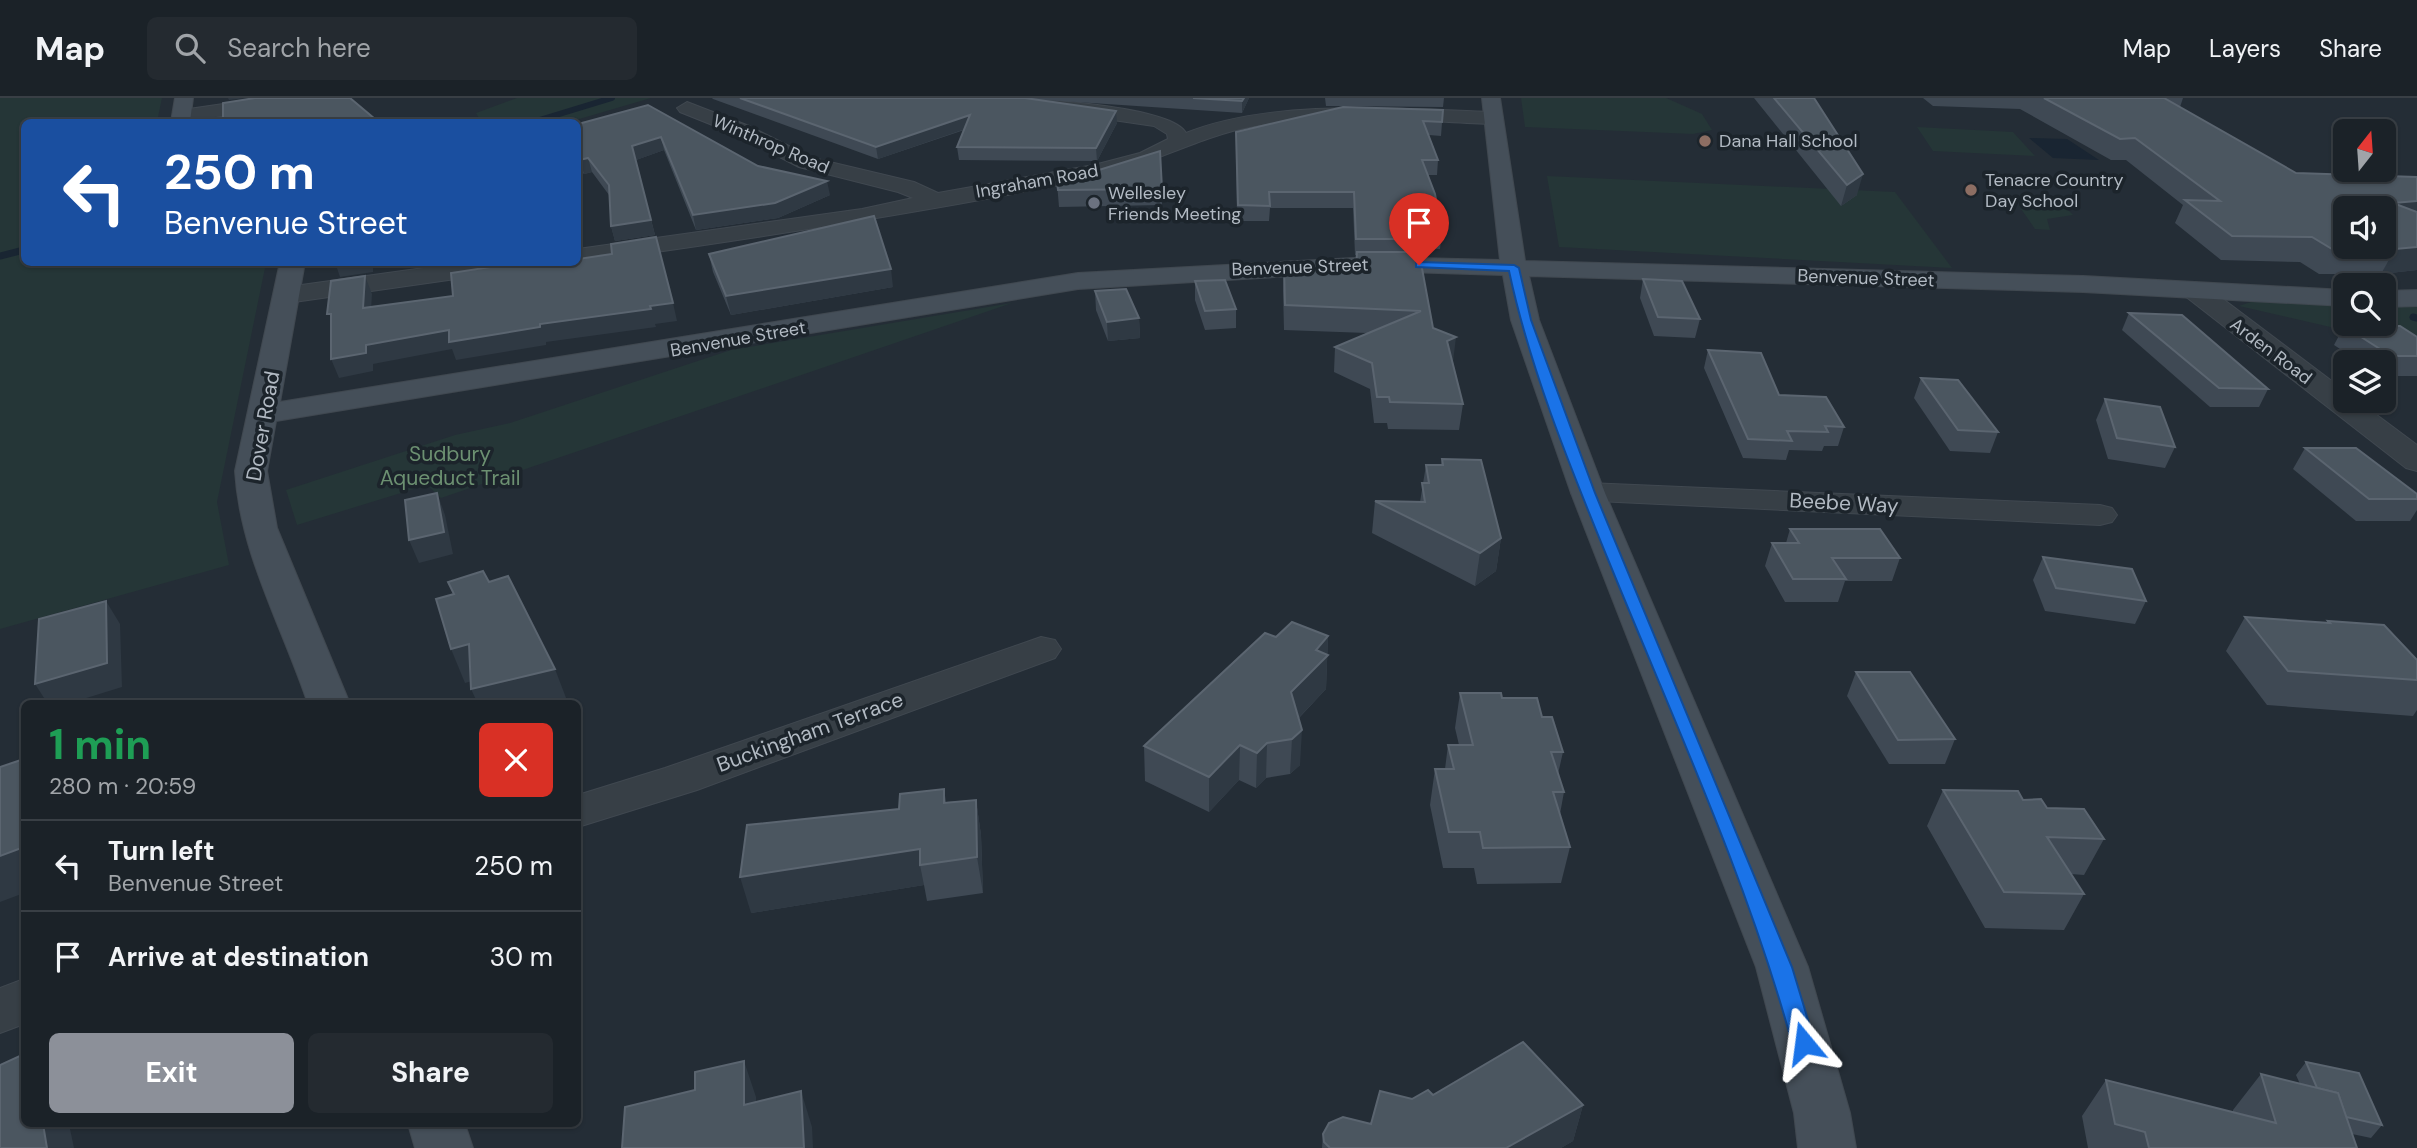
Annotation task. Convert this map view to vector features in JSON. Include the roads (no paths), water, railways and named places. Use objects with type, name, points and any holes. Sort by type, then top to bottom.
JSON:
[{"type":"street","points":[[182,112],[302,98]]},
{"type":"street","points":[[1004,98],[1146,118],[1256,120]]},
{"type":"street","name":"Ingraham Road","points":[[581,248],[842,219],[1109,169],[1212,130],[1256,120],[1291,107],[1363,113],[1492,108]]},
{"type":"street","name":"Winthrop Road","points":[[687,108],[751,134],[806,163],[906,187],[937,201]]},
{"type":"street","points":[[1492,108],[1514,268],[1525,320],[1588,493],[1782,967],[1822,1113],[1828,1148]]},
{"type":"street","points":[[1146,118],[1168,124],[1176,131],[1178,139],[1173,146]]},
{"type":"street","name":"Benvenue Street","points":[[265,414],[701,345],[1078,281],[1335,264],[2083,284],[2333,297]]},
{"type":"street","points":[[290,279],[470,266]]},
{"type":"street","name":"Dover Road","points":[[290,279],[265,414],[251,471],[254,504],[263,537],[313,657],[328,700]]},
{"type":"street","name":"Arden Road","points":[[2194,290],[2417,461]]},
{"type":"street","points":[[2396,299],[2417,298]]},
{"type":"street","name":"Beebe Way","points":[[1588,493],[2100,515]]},
{"type":"street","name":"Buckingham Terrace","points":[[581,810],[681,779],[1041,649]]},
{"type":"street","points":[[0,1011],[21,1002]]},
{"type":"street","points":[[438,1127],[443,1148]]},
{"type":"water","points":[[2029,138],[2067,139],[2099,160],[2053,158]]},
{"type":"waterway","points":[[543,119],[612,98]]},
{"type":"waterway","points":[[0,256],[21,251]]},
{"type":"waterway","points":[[2413,317],[2417,318]]},
{"type":"place","name":"Dana Hall School","points":[[1705,141]]},
{"type":"place","name":"Tenacre Country Day School","points":[[1971,190]]},
{"type":"place","name":"Wellesley Friends Meeting","points":[[1094,203]]},
{"type":"park label","name":"Sudbury Aqueduct Trail","points":[[450,466]]}]
